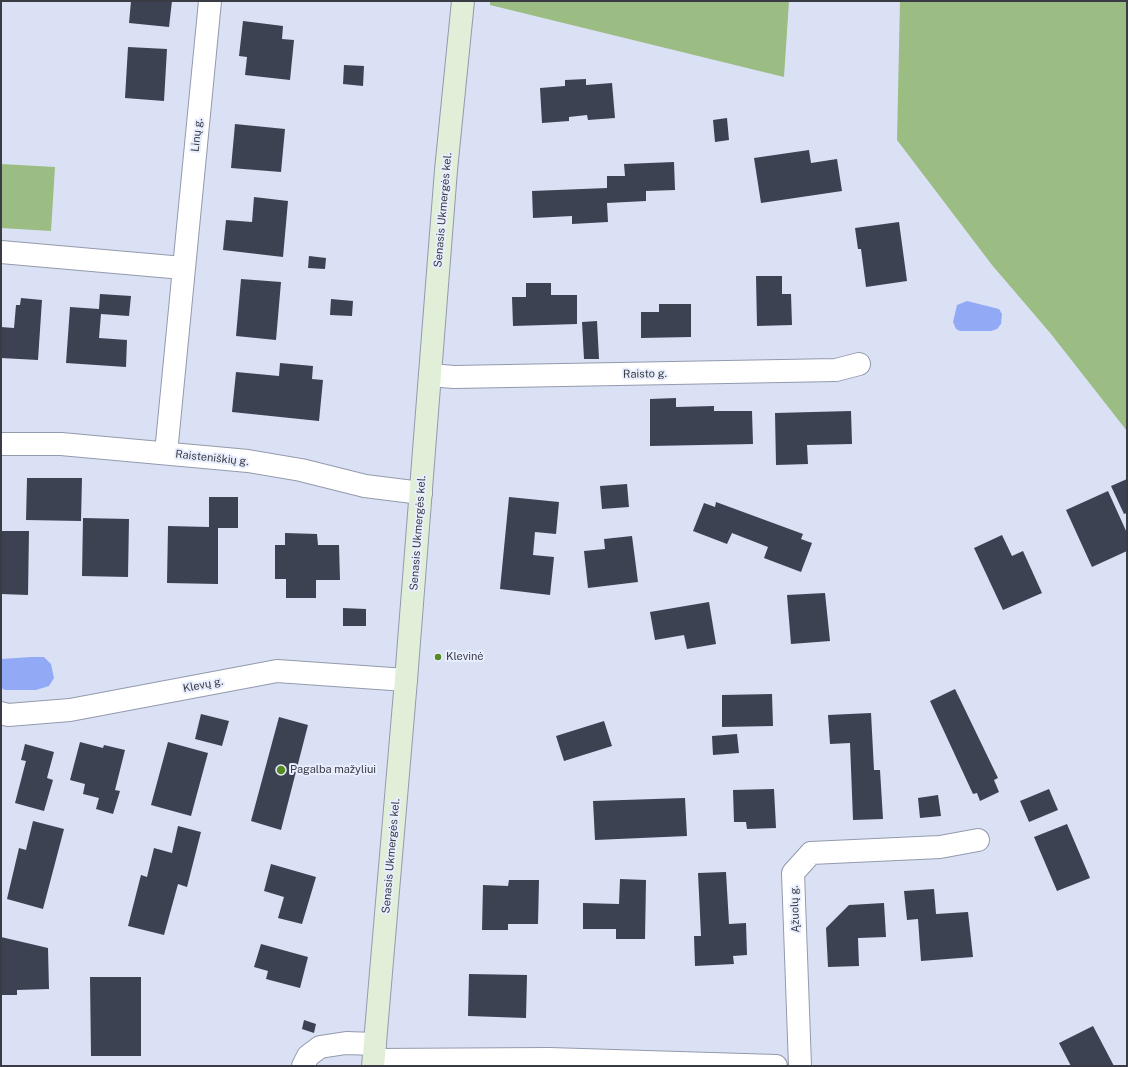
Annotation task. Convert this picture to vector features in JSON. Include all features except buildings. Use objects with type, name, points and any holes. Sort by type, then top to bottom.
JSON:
[{"type":"main road","name":"Senasis Ukmergės kel.","points":[[374,1057],[406,680],[446,170],[463,1]]},
{"type":"street","name":"Linų g.","points":[[166,452],[210,1]]},
{"type":"street","points":[[1,252],[183,268]]},
{"type":"street","name":"Raisto g.","points":[[430,375],[462,377],[836,370],[858,364]]},
{"type":"street","name":"Raisteniškių g.","points":[[1,444],[60,444],[166,452],[248,461],[301,470],[365,486],[421,493]]},
{"type":"street","name":"Klevų g.","points":[[1,713],[8,714],[70,710],[277,671],[406,680]]},
{"type":"street","name":"Ąžuolų g.","points":[[800,1066],[793,873],[811,853],[940,847],[978,840]]},
{"type":"street","points":[[303,1066],[308,1056],[320,1047],[346,1043],[374,1057],[549,1059],[776,1066]]},
{"type":"green space","points":[[490,1],[789,1],[784,77],[490,5]]},
{"type":"green space","points":[[900,1],[1127,1],[1127,431],[1051,334],[992,265],[897,140]]},
{"type":"green space","points":[[1,164],[55,167],[51,231],[1,228]]},
{"type":"water","points":[[967,301],[999,309],[1002,314],[1001,324],[997,329],[991,331],[960,331],[956,329],[953,322],[957,305]]},
{"type":"water","points":[[44,657],[51,664],[54,678],[49,686],[36,690],[5,690],[1,688],[1,659]]},
{"type":"place","name":"Klevinė","points":[[438,657]]},
{"type":"place","name":"Pagalba mažyliui","points":[[281,770]]}]
